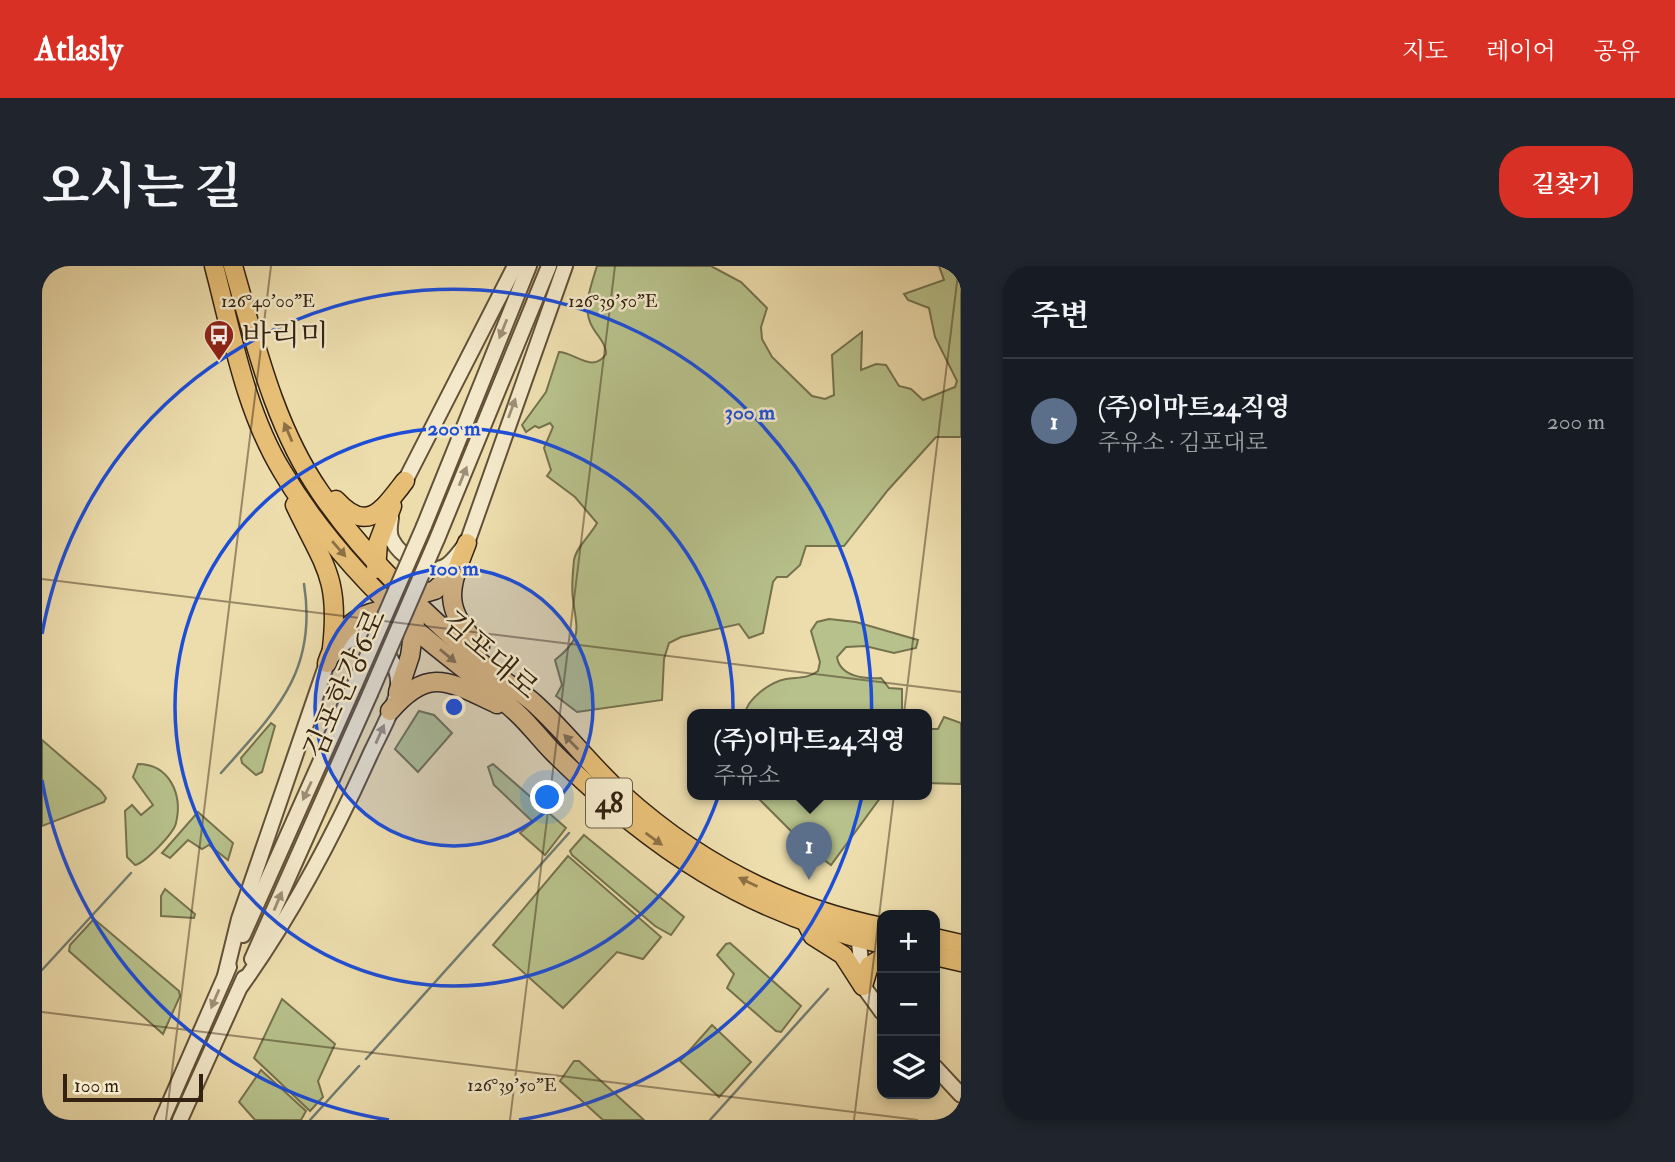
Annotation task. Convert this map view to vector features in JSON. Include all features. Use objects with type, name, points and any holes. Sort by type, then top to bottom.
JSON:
[{"type":"main road","name":"김포대로","points":[[214,266],[247,388],[264,435],[282,472],[335,546],[379,593],[396,610],[418,614],[533,702],[621,794],[708,860],[734,876],[858,930],[877,941]]},
{"type":"main road","name":"김포대로","points":[[233,266],[261,364],[304,465],[319,491],[418,614],[554,753],[634,825],[663,846],[719,884],[806,922],[858,930],[877,928]]},
{"type":"main road","points":[[304,465],[344,509],[363,517],[377,514],[405,481]]},
{"type":"main road","points":[[282,472],[292,501],[324,562],[334,588],[336,614],[330,656]]},
{"type":"main road","points":[[392,506],[378,543],[376,562],[379,593],[401,599],[418,614]]},
{"type":"main road","points":[[467,543],[456,571],[452,604],[457,621],[533,702]]},
{"type":"main road","points":[[398,692],[410,656],[418,614],[435,590],[456,571]]},
{"type":"main road","points":[[330,656],[347,626],[368,612],[396,610]]},
{"type":"main road","points":[[390,710],[414,686],[438,681],[517,713]]},
{"type":"main road","points":[[806,922],[813,936],[843,955],[863,986]]},
{"type":"main road","points":[[940,939],[961,944]]},
{"type":"main road","points":[[940,957],[961,962]]},
{"type":"main road","points":[[863,986],[869,965],[877,961]]},
{"type":"street","points":[[515,266],[392,506],[389,530],[392,540],[421,565],[433,569],[444,567],[467,543],[565,266]]},
{"type":"street","name":"김포한강6로","points":[[162,1120],[424,526],[529,266]]},
{"type":"street","name":"김포한강6로","points":[[180,1120],[437,539],[549,266]]},
{"type":"street","points":[[225,976],[239,919],[330,656],[352,638],[365,639],[382,648],[391,659],[397,671],[398,692],[359,779],[289,914],[241,986]]},
{"type":"street","points":[[858,930],[863,986],[877,1005]]},
{"type":"street","points":[[940,1072],[961,1095]]},
{"type":"green space","points":[[597,266],[711,266],[741,282],[767,308],[761,327],[762,339],[772,357],[812,396],[825,399],[834,395],[832,355],[862,332],[861,370],[876,364],[886,365],[899,386],[911,389],[923,400],[955,387],[957,381],[935,337],[929,308],[908,300],[904,294],[944,280],[939,266],[961,266],[961,437],[936,437],[888,490],[844,546],[806,546],[800,565],[787,577],[777,577],[773,582],[763,633],[749,638],[739,624],[681,637],[669,643],[664,659],[662,700],[577,712],[556,696],[562,685],[555,660],[570,646],[576,633],[572,590],[574,560],[597,523],[575,497],[547,476],[551,470],[544,448],[553,427],[550,423],[539,428],[535,426],[526,432],[522,425],[546,392],[559,352],[589,362],[601,360],[606,354],[605,347],[589,321],[587,305]]},
{"type":"green space","points":[[829,619],[856,622],[918,640],[916,648],[894,653],[865,646],[846,647],[837,657],[839,664],[848,673],[881,678],[889,688],[902,689],[902,709],[747,709],[767,687],[786,679],[806,677],[818,671],[820,662],[811,631],[817,622]]},
{"type":"green space","points":[[419,711],[434,715],[452,733],[418,772],[395,749]]},
{"type":"green space","points":[[944,717],[961,723],[961,784],[932,783],[932,729],[938,729]]},
{"type":"green space","points":[[271,723],[275,726],[262,772],[256,775],[242,763],[241,758]]},
{"type":"green space","points":[[42,740],[100,790],[106,798],[104,802],[42,826]]},
{"type":"green space","points":[[138,764],[149,765],[165,775],[175,792],[178,812],[170,834],[152,853],[135,865],[127,857],[125,811],[132,805],[141,815],[153,805],[133,777]]},
{"type":"green space","points":[[493,764],[566,828],[545,855],[520,833],[533,822],[494,785],[488,767]]},
{"type":"green space","points":[[760,800],[879,800],[831,865],[807,847]]},
{"type":"green space","points":[[198,812],[233,843],[228,860],[209,845],[202,849],[188,840],[170,858],[162,853]]},
{"type":"green space","points":[[584,835],[684,917],[671,935],[655,926],[572,855],[570,851]]},
{"type":"green space","points":[[568,856],[661,937],[643,959],[617,952],[563,1008],[493,945]]},
{"type":"green space","points":[[165,889],[195,914],[194,918],[161,916],[161,896]]},
{"type":"green space","points":[[94,919],[179,991],[180,996],[163,1034],[69,951],[70,945]]},
{"type":"green space","points":[[730,943],[801,1006],[781,1032],[776,1031],[727,988],[734,974],[717,955]]},
{"type":"green space","points":[[282,999],[335,1044],[318,1081],[323,1097],[310,1111],[254,1058]]},
{"type":"green space","points":[[712,1025],[751,1062],[719,1097],[680,1061]]},
{"type":"green space","points":[[574,1061],[579,1061],[644,1120],[603,1120],[560,1081]]},
{"type":"green space","points":[[261,1070],[306,1111],[301,1120],[255,1120],[239,1102]]},
{"type":"waterway","points":[[221,773],[275,710],[288,689],[305,642],[307,615],[304,584]]},
{"type":"waterway","points":[[366,1059],[569,833]]},
{"type":"waterway","points":[[42,970],[131,873]]},
{"type":"waterway","points":[[710,1120],[828,989]]},
{"type":"waterway","points":[[310,1120],[359,1066]]},
{"type":"place","name":"바리미","points":[[219,362]]},
{"type":"place","name":"(주)이마트24직영","points":[[809,880]]}]
